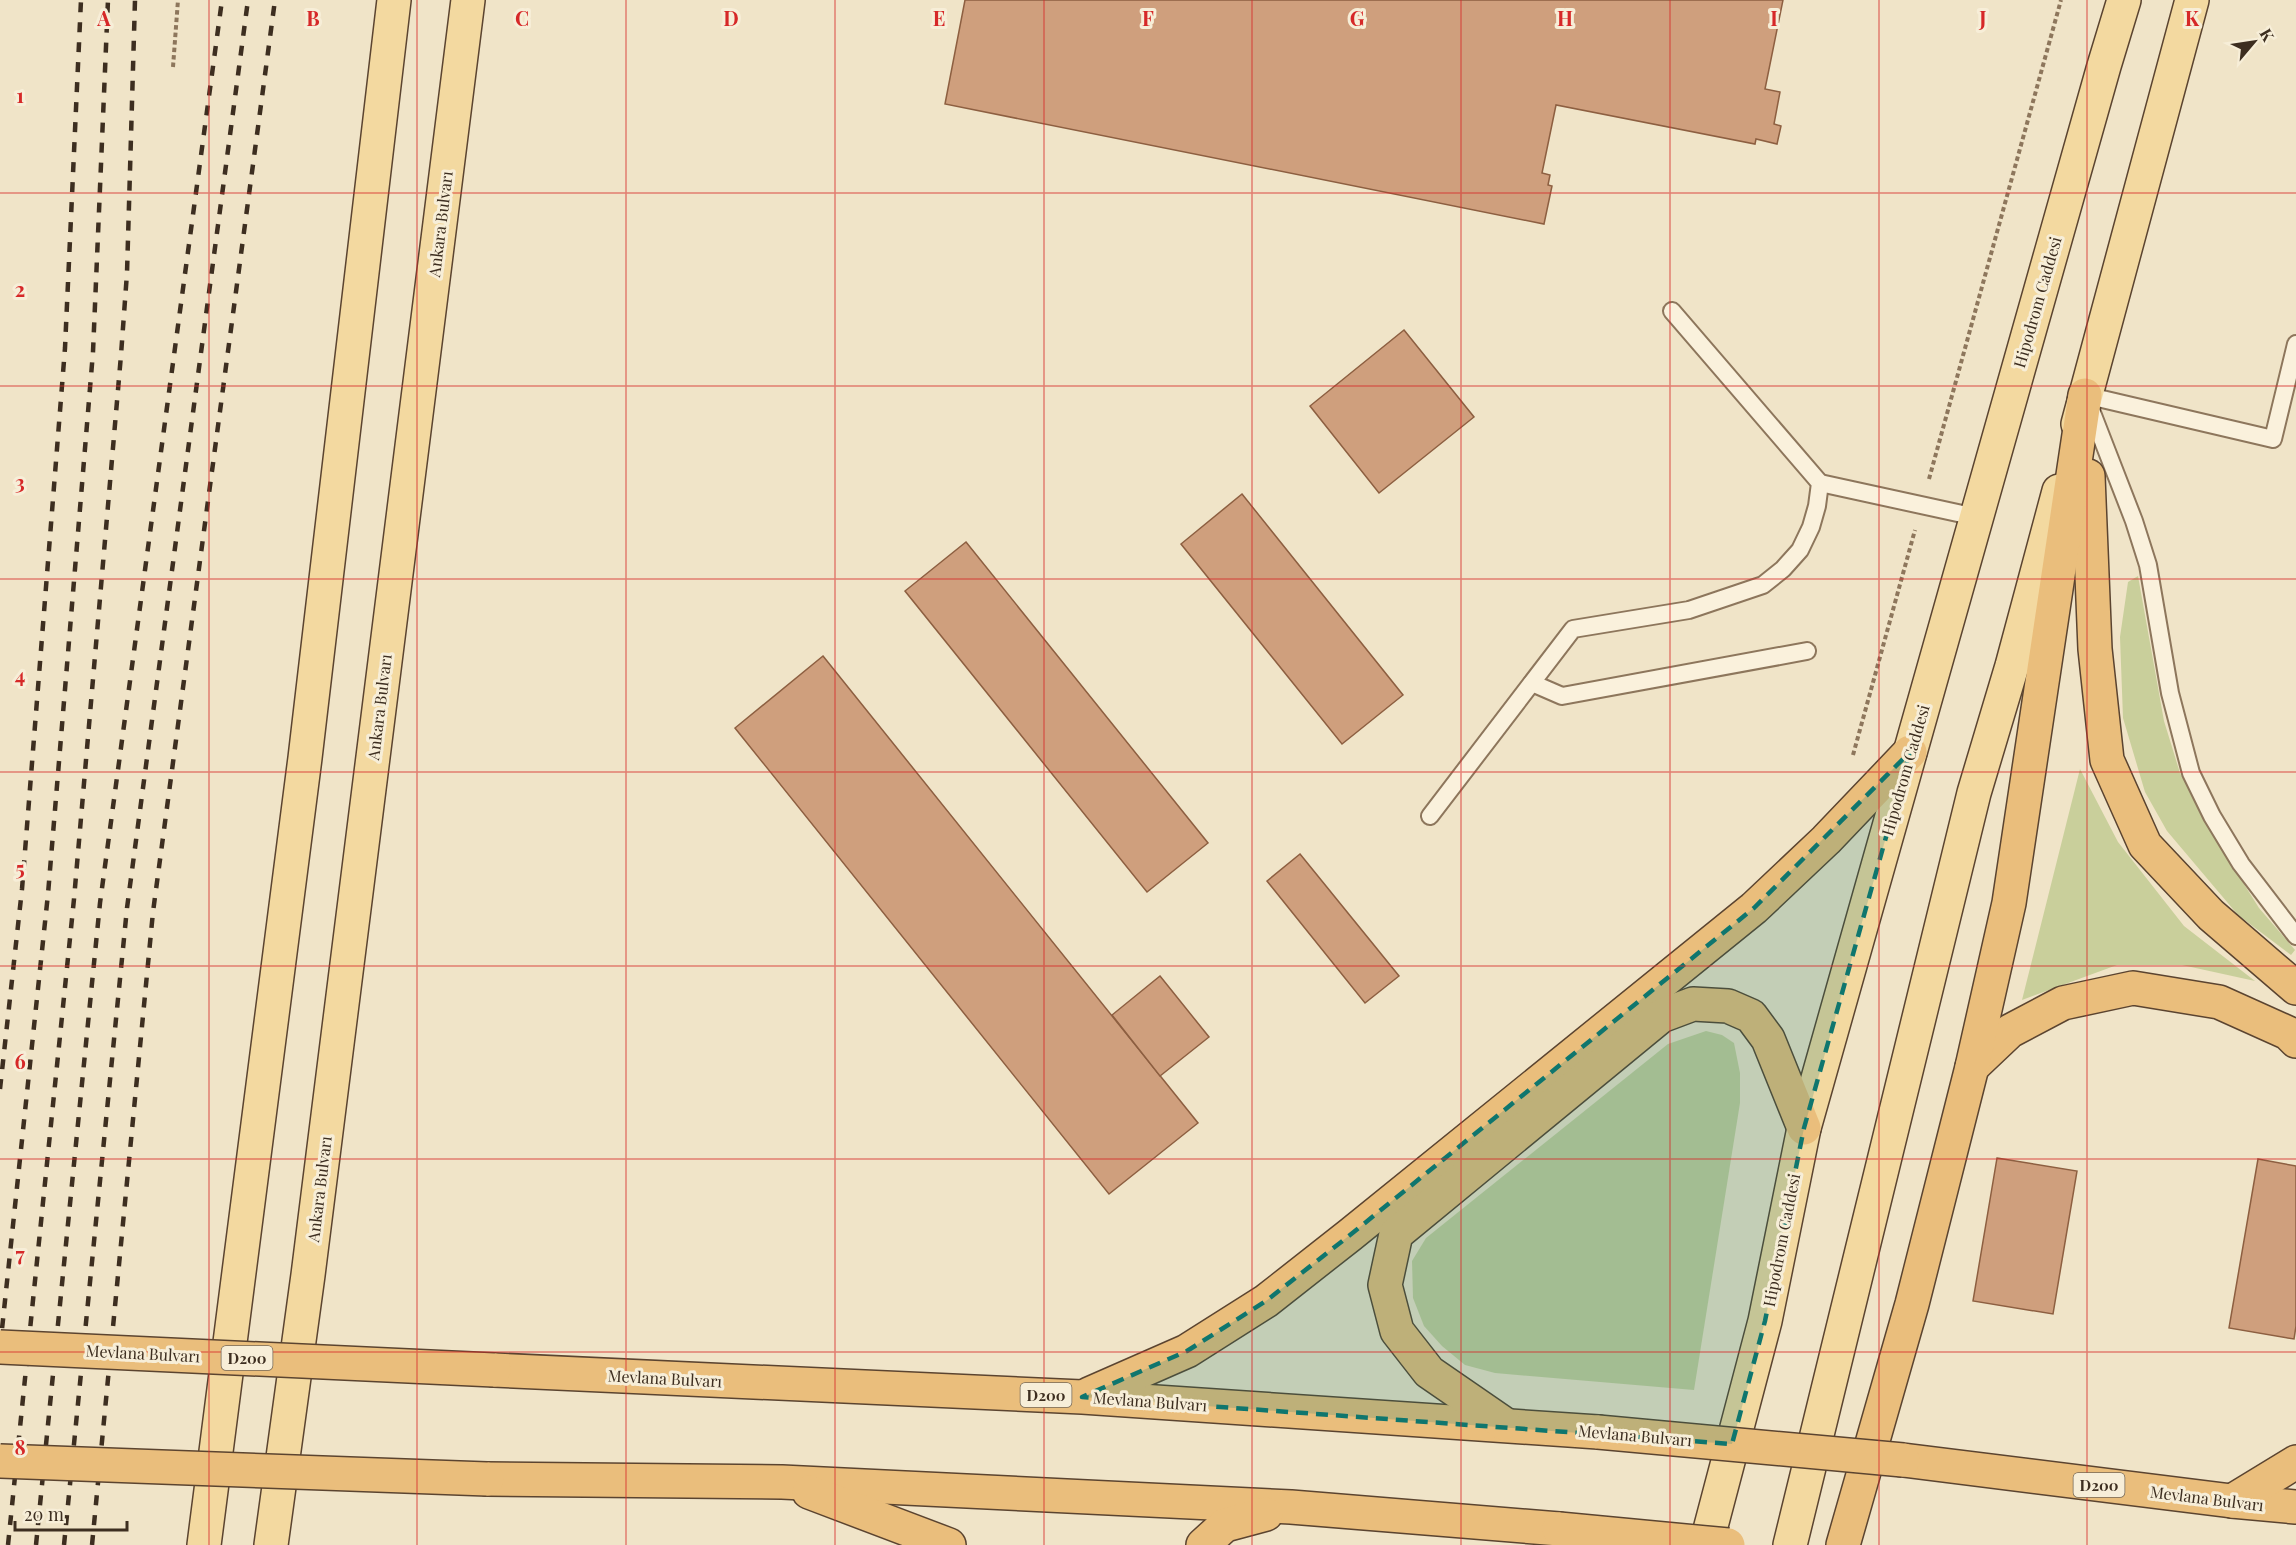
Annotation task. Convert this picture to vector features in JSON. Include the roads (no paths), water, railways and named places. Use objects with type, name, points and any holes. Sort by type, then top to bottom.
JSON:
[{"type":"highway","points":[[2085,395],[2095,649],[2107,760],[2145,845],[2211,915],[2296,988]]},
{"type":"highway","points":[[1843,1545],[1912,1305],[1972,1067],[2009,903],[2085,395]]},
{"type":"highway","points":[[1082,1397],[1187,1351],[1266,1300],[1350,1235],[1754,908],[1826,840],[1910,752]]},
{"type":"highway","points":[[1972,1067],[2010,1031],[2063,1003],[2133,988],[2219,1002],[2288,1033],[2296,1041]]},
{"type":"highway","points":[[1505,1424],[1429,1372],[1397,1331],[1385,1285],[1396,1234],[1661,1016],[1693,1004],[1728,1006],[1750,1016],[1768,1039],[1804,1128]]},
{"type":"highway","name":"Mevlana Bulvarı","points":[[0,1347],[1082,1397],[1505,1424],[1903,1460],[2296,1507]]},
{"type":"highway","points":[[0,1461],[487,1479],[782,1482],[1291,1507],[1728,1545]]},
{"type":"highway","points":[[2232,1501],[2296,1462]]},
{"type":"highway","points":[[782,1482],[949,1545]]},
{"type":"highway","points":[[1203,1545],[1225,1525],[1291,1507]]},
{"type":"main road","points":[[204,1545],[305,758],[394,0]]},
{"type":"main road","name":"Ankara Bulvarı","points":[[272,1545],[468,0]]},
{"type":"main road","name":"Hipodrom Caddesi","points":[[1706,1545],[1765,1321],[1804,1128],[2124,0]]},
{"type":"main road","points":[[1790,1545],[1974,793],[2012,666],[2192,0]]},
{"type":"lane","points":[[1672,311],[1820,483],[1976,517]]},
{"type":"lane","points":[[2085,395],[2273,439],[2296,344]]},
{"type":"lane","points":[[2085,395],[2134,521],[2148,565],[2170,693],[2191,773],[2212,816],[2241,864],[2296,936]]},
{"type":"lane","points":[[1430,816],[1573,629],[1689,610],[1763,585],[1783,569],[1800,550],[1811,527],[1820,483]]},
{"type":"lane","points":[[1532,683],[1562,696],[1807,651]]},
{"type":"railway","points":[[0,1089],[22,889],[65,348],[81,0]]},
{"type":"railway","points":[[0,1348],[48,894],[93,352],[108,0]]},
{"type":"railway","points":[[8,1545],[74,899],[121,355],[127,273],[135,0]]},
{"type":"railway","points":[[36,1545],[100,903],[222,0]]},
{"type":"railway","points":[[64,1545],[127,908],[248,0]]},
{"type":"railway","points":[[92,1545],[153,912],[275,0]]}]
